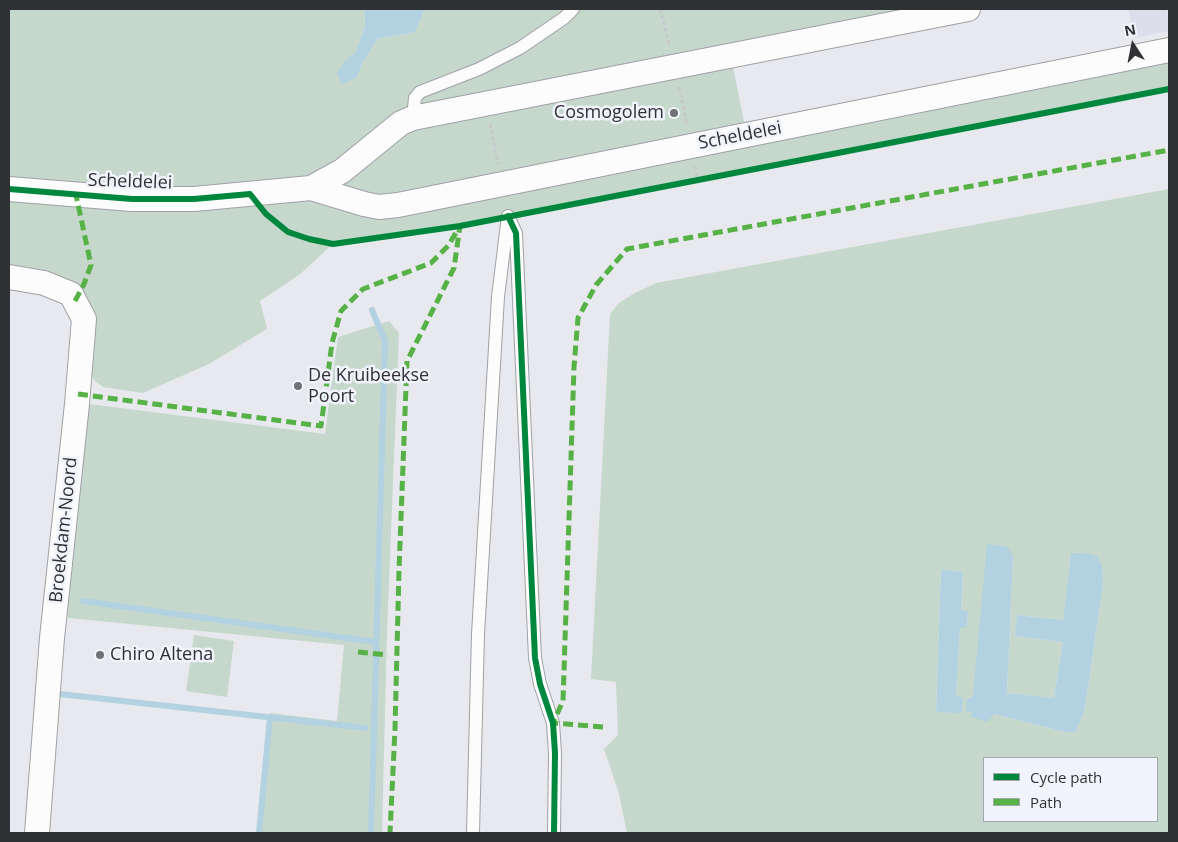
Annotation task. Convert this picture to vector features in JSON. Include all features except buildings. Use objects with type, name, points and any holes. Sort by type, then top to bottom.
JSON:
[{"type":"street","name":"Scheldelei","points":[[311,188],[342,171],[400,123],[413,118],[968,9]]},
{"type":"street","name":"Scheldelei","points":[[9,188],[132,199],[194,199],[311,188],[379,207],[398,205],[1169,50]]},
{"type":"street","name":"Broekdam-Noord","points":[[9,277],[44,283],[71,294],[84,319],[78,404],[52,638],[37,833]]},
{"type":"lane","points":[[413,118],[415,98],[420,92],[479,69],[520,48],[564,18],[573,9]]},
{"type":"lane","points":[[473,833],[478,634],[498,296],[508,216],[516,233],[535,658],[540,684],[553,723],[555,753],[554,833]]},
{"type":"path","points":[[660,9],[675,67],[697,180]]},
{"type":"path","points":[[486,104],[502,184]]},
{"type":"path","points":[[688,182],[707,178]]},
{"type":"shaded area","points":[[1128,9],[1167,9],[1169,31],[1135,38]]},
{"type":"green space","points":[[9,9],[364,9],[365,27],[355,53],[346,60],[357,77],[362,64],[377,39],[415,32],[424,11],[427,9],[925,9],[729,47],[748,142],[1169,58],[1169,89],[460,226],[333,244],[299,275],[260,301],[267,329],[209,364],[143,393],[103,387],[95,381],[86,366],[89,317],[9,268]]},
{"type":"green space","points":[[1169,189],[1169,833],[627,833],[619,794],[604,749],[618,735],[616,682],[591,679],[610,314],[619,303],[656,283]],"holes":[[[1071,553],[1102,566],[1103,584],[1085,708],[1076,731],[1064,732],[994,714],[972,712],[967,699],[973,696],[1013,555],[1007,693],[1054,698],[1063,642],[1015,636],[1018,615],[1063,620]],[[941,569],[963,572],[961,610],[968,612],[967,627],[960,627],[956,696],[936,712]]]},
{"type":"green space","points":[[389,321],[399,333],[387,631],[382,833],[259,833],[270,713],[337,721],[344,645],[68,618],[67,600],[89,404],[325,434],[338,337]]},
{"type":"green space","points":[[194,635],[234,641],[227,697],[186,691]]},
{"type":"water","points":[[364,9],[427,9],[424,11],[415,32],[377,39],[362,64],[357,77],[342,84],[337,73],[346,60],[355,53],[365,27]]},
{"type":"water","points":[[987,544],[1006,546],[1013,555],[1007,693],[1054,698],[1063,642],[1015,636],[1017,615],[1063,620],[1071,553],[1087,553],[1098,557],[1102,566],[1103,584],[1085,708],[1076,732],[1064,732],[994,714],[988,722],[971,717],[972,712],[966,712],[967,699],[973,696]]},
{"type":"water","points":[[941,569],[963,572],[961,610],[968,611],[967,627],[960,628],[956,696],[963,698],[962,713],[936,712]]},
{"type":"waterway","points":[[371,833],[385,341],[372,310]]},
{"type":"waterway","points":[[83,601],[376,642]]},
{"type":"waterway","points":[[60,694],[366,728]]},
{"type":"waterway","points":[[259,833],[270,717]]},
{"type":"marked path","points":[[603,727],[553,723],[563,701],[574,367],[578,318],[596,285],[627,249],[1169,150]]},
{"type":"marked path","points":[[75,301],[91,265],[76,195]]},
{"type":"marked path","points":[[78,394],[321,426],[332,343],[341,311],[363,289],[431,263],[448,246],[460,226],[454,268],[407,361],[390,833]]},
{"type":"marked path","points":[[358,652],[388,655]]},
{"type":"cycle path","points":[[9,189],[132,199],[194,199],[250,194],[266,214],[288,232],[333,244],[460,226],[1169,89]]},
{"type":"cycle path","points":[[508,216],[516,233],[535,658],[540,684],[553,723],[555,753],[554,833]]},
{"type":"place","name":"Cosmogolem","points":[[674,113]]},
{"type":"place","name":"De Kruibeekse Poort","points":[[298,386]]},
{"type":"place","name":"Chiro Altena","points":[[100,655]]}]
